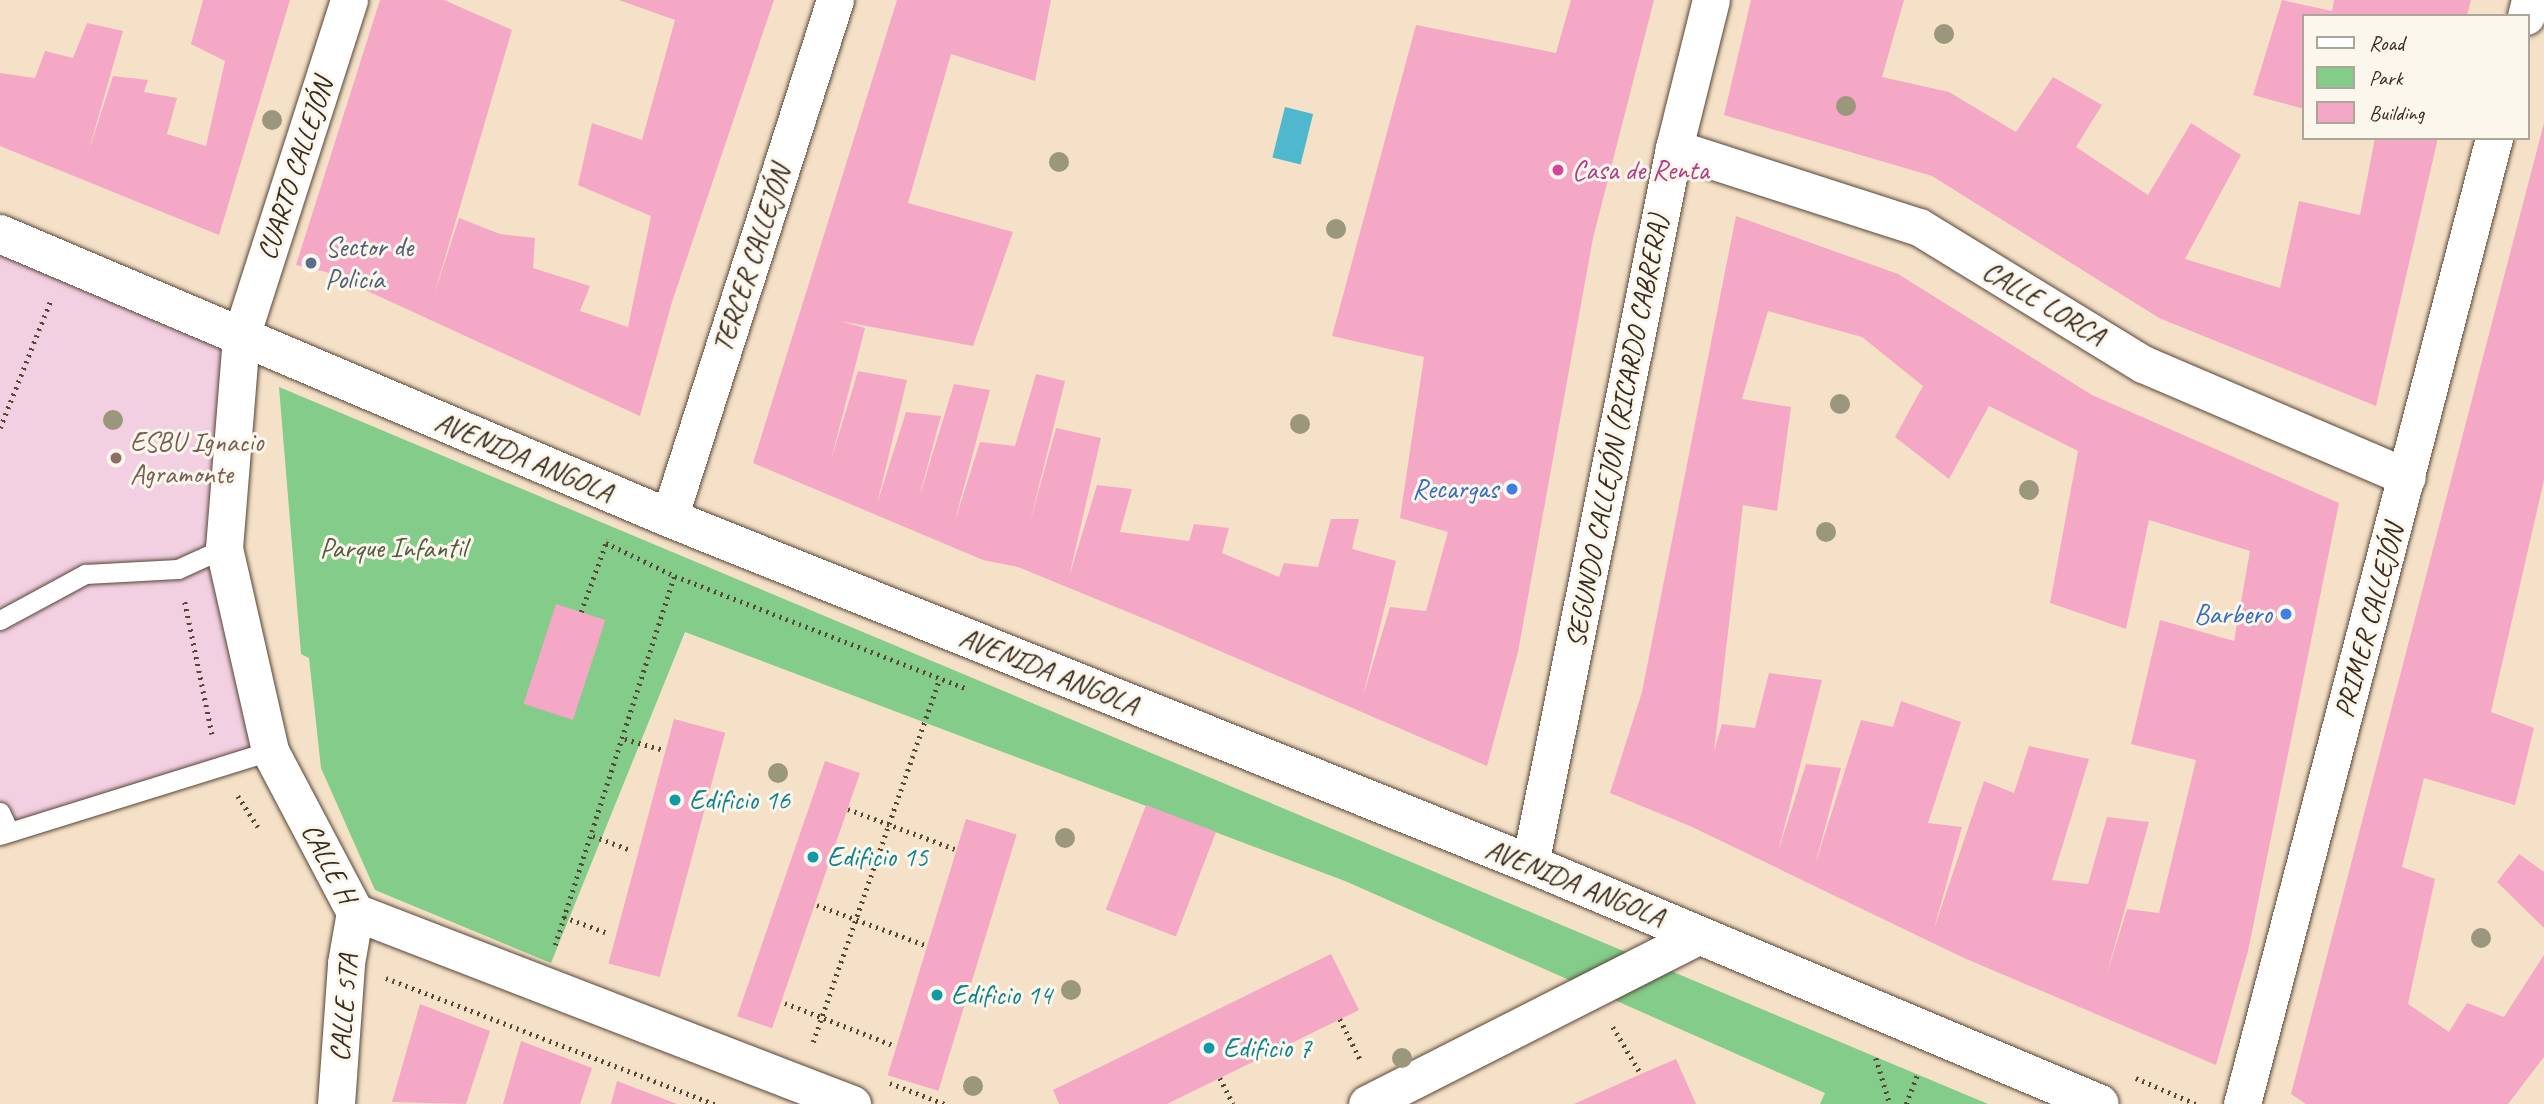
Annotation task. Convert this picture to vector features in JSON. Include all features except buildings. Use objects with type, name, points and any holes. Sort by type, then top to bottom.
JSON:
[{"type":"main road","name":"AVENIDA ANGOLA","points":[[0,234],[622,499],[1530,864],[2099,1104]]},
{"type":"street","name":"CUARTO CALLEJÓN","points":[[242,337],[349,0]]},
{"type":"street","name":"TERCER CALLEJÓN","points":[[680,523],[835,0]]},
{"type":"street","name":"SEGUNDO CALLEJÓN (RICARDO CABRERA)","points":[[1530,864],[1674,148],[1710,0]]},
{"type":"street","name":"PRIMER CALLEJÓN","points":[[2242,1104],[2493,140]]},
{"type":"street","name":"CALLE LORCA","points":[[1674,148],[1919,227],[2143,364],[2407,477]]},
{"type":"street","name":"CALLE H","points":[[242,337],[224,548],[270,751],[355,912],[852,1104]]},
{"type":"street","name":"CALLE 5TA","points":[[336,1104],[346,963],[355,912]]},
{"type":"street","points":[[1367,1104],[1590,988],[1700,935]]},
{"type":"lane","points":[[0,620],[85,574],[178,569],[224,548]]},
{"type":"lane","points":[[0,812],[4,833],[270,751]]},
{"type":"path","points":[[0,428],[69,264]]},
{"type":"path","points":[[580,612],[622,499]]},
{"type":"path","points":[[541,984],[624,739],[680,523]]},
{"type":"path","points":[[798,1083],[955,633]]},
{"type":"path","points":[[624,739],[664,750]]},
{"type":"path","points":[[848,809],[956,849]]},
{"type":"path","points":[[593,836],[631,850]]},
{"type":"path","points":[[817,905],[925,945]]},
{"type":"path","points":[[564,917],[605,932]]},
{"type":"path","points":[[1590,988],[1641,1074]]},
{"type":"path","points":[[785,1003],[893,1045]]},
{"type":"path","points":[[1220,1078],[1233,1104]]},
{"type":"path","points":[[883,1081],[945,1104]]},
{"type":"shaded area","name":"ESBU Ignacio Agramonte","points":[[0,234],[241,337],[224,547],[270,751],[0,835]]},
{"type":"green space","name":"Parque Infantil","points":[[279,387],[1988,1104],[1820,1104],[1825,1093],[1345,881],[685,632],[551,963],[375,890],[321,768],[309,658],[301,654]]},
{"type":"water","points":[[1285,107],[1313,114],[1301,164],[1272,157]]},
{"type":"place","name":"Casa de Renta","points":[[1558,170]]},
{"type":"place","name":"Sector de Policía","points":[[311,263]]},
{"type":"place","name":"ESBU Ignacio Agramonte","points":[[116,458]]},
{"type":"place","name":"Recargas","points":[[1512,489]]},
{"type":"place","name":"Barbero","points":[[2286,614]]},
{"type":"place","name":"Edificio 16","points":[[675,800]]},
{"type":"place","name":"Edificio 15","points":[[813,857]]},
{"type":"place","name":"Edificio 14","points":[[937,995]]},
{"type":"place","name":"Edificio 7","points":[[1209,1048]]}]
